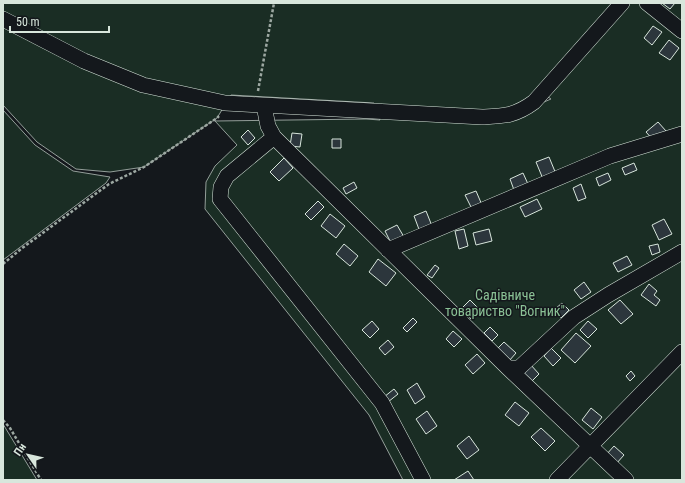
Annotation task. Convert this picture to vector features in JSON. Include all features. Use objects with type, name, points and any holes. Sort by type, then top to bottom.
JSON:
[{"type":"street","points":[[3,19],[84,61],[143,85],[225,103],[482,118],[508,116],[523,110],[534,102],[622,3]]},
{"type":"street","points":[[647,3],[682,31]]},
{"type":"street","points":[[259,105],[274,136],[508,368],[589,447],[626,480]]},
{"type":"street","points":[[388,250],[610,156],[682,134]]},
{"type":"street","points":[[274,136],[227,176],[221,187],[220,199],[382,403],[423,480]]},
{"type":"street","points":[[508,368],[520,368],[574,317],[608,295],[682,252]]},
{"type":"street","points":[[557,480],[682,352]]},
{"type":"path","points":[[259,105],[274,3]]},
{"type":"path","points":[[3,264],[20,249],[109,184],[144,166],[217,118],[225,103]]},
{"type":"path","points":[[3,420],[10,428],[41,480]]},
{"type":"green space","name":"Садівниче товариство \"Вогник\"","points":[[3,3],[682,3],[682,480],[403,480],[369,415],[205,209],[206,182],[215,166],[237,145],[215,121],[380,120],[374,103],[231,95],[217,118],[144,167],[110,172],[76,169],[37,142],[3,105]],"holes":[[[538,90],[551,99],[516,114]]]},
{"type":"green space","points":[[3,110],[35,145],[73,171],[110,177],[106,183],[3,260]]},
{"type":"green space","points":[[3,424],[37,480],[3,480]]},
{"type":"building","points":[[662,3],[675,3],[670,9]]},
{"type":"building","points":[[653,26],[662,32],[652,45],[644,38]]},
{"type":"building","points":[[669,40],[679,48],[670,60],[659,53]]},
{"type":"building","points":[[658,122],[666,131],[654,141],[646,132]]},
{"type":"building","points":[[248,130],[255,138],[248,145],[241,137]]},
{"type":"building","points":[[292,133],[302,134],[300,147],[290,146]]},
{"type":"building","points":[[332,139],[341,139],[341,148],[332,148]]},
{"type":"building","points":[[549,157],[556,174],[543,179],[536,162]]},
{"type":"building","points":[[284,158],[293,168],[279,181],[270,172]]},
{"type":"building","points":[[634,163],[637,170],[625,175],[622,168]]},
{"type":"building","points":[[523,173],[528,184],[514,190],[510,179]]},
{"type":"building","points":[[608,173],[611,180],[599,186],[596,178]]},
{"type":"building","points":[[354,182],[357,188],[346,194],[343,188]]},
{"type":"building","points":[[581,184],[586,198],[578,201],[573,188]]},
{"type":"building","points":[[476,191],[482,205],[472,209],[465,195]]},
{"type":"building","points":[[537,199],[542,209],[525,217],[520,207]]},
{"type":"building","points":[[318,201],[324,207],[311,220],[305,214]]},
{"type":"building","points":[[426,211],[432,226],[420,232],[414,216]]},
{"type":"building","points":[[330,214],[345,226],[336,238],[321,226]]},
{"type":"building","points":[[664,219],[672,234],[659,240],[652,225]]},
{"type":"building","points":[[397,225],[404,237],[391,243],[385,231]]},
{"type":"building","points":[[464,229],[468,246],[459,249],[455,231]]},
{"type":"building","points":[[489,229],[492,241],[476,245],[473,233]]},
{"type":"building","points":[[344,244],[358,256],[350,266],[336,254]]},
{"type":"building","points":[[658,244],[660,252],[652,255],[649,246]]},
{"type":"building","points":[[627,256],[632,265],[618,272],[613,263]]},
{"type":"building","points":[[378,259],[396,273],[386,286],[369,272]]},
{"type":"building","points":[[435,265],[439,268],[432,278],[427,275]]},
{"type":"building","points":[[584,282],[591,292],[581,299],[574,290]]},
{"type":"building","points":[[649,284],[657,291],[654,295],[660,300],[656,306],[641,295]]},
{"type":"building","points":[[470,300],[480,310],[471,319],[462,308]]},
{"type":"building","points":[[620,300],[633,314],[621,324],[608,310]]},
{"type":"building","points":[[562,303],[569,310],[561,318],[554,310]]},
{"type":"building","points":[[413,318],[417,322],[407,332],[403,328]]},
{"type":"building","points":[[372,321],[379,329],[370,338],[362,330]]},
{"type":"building","points":[[588,321],[597,329],[588,338],[580,330]]},
{"type":"building","points":[[490,327],[498,335],[492,341],[484,333]]},
{"type":"building","points":[[453,331],[462,339],[454,347],[446,339]]},
{"type":"building","points":[[576,333],[591,346],[575,363],[561,350]]},
{"type":"building","points":[[388,340],[394,347],[385,355],[379,348]]},
{"type":"building","points":[[504,342],[516,353],[509,361],[497,349]]},
{"type":"building","points":[[551,348],[561,358],[553,366],[544,356]]},
{"type":"building","points":[[477,354],[485,363],[473,374],[465,365]]},
{"type":"building","points":[[530,364],[539,374],[531,382],[521,372]]},
{"type":"building","points":[[631,371],[635,376],[630,381],[626,376]]},
{"type":"building","points":[[417,383],[425,397],[415,404],[407,390]]},
{"type":"building","points":[[394,389],[398,394],[388,402],[384,397]]},
{"type":"building","points":[[515,402],[529,413],[519,426],[505,415]]},
{"type":"building","points":[[591,408],[602,417],[593,429],[582,420]]},
{"type":"building","points":[[427,411],[437,426],[426,434],[416,419]]},
{"type":"building","points":[[541,428],[555,441],[545,451],[531,437]]},
{"type":"building","points":[[469,436],[479,450],[467,459],[457,446]]},
{"type":"building","points":[[614,446],[624,455],[616,464],[606,455]]},
{"type":"building","points":[[468,471],[474,480],[454,480]]}]
